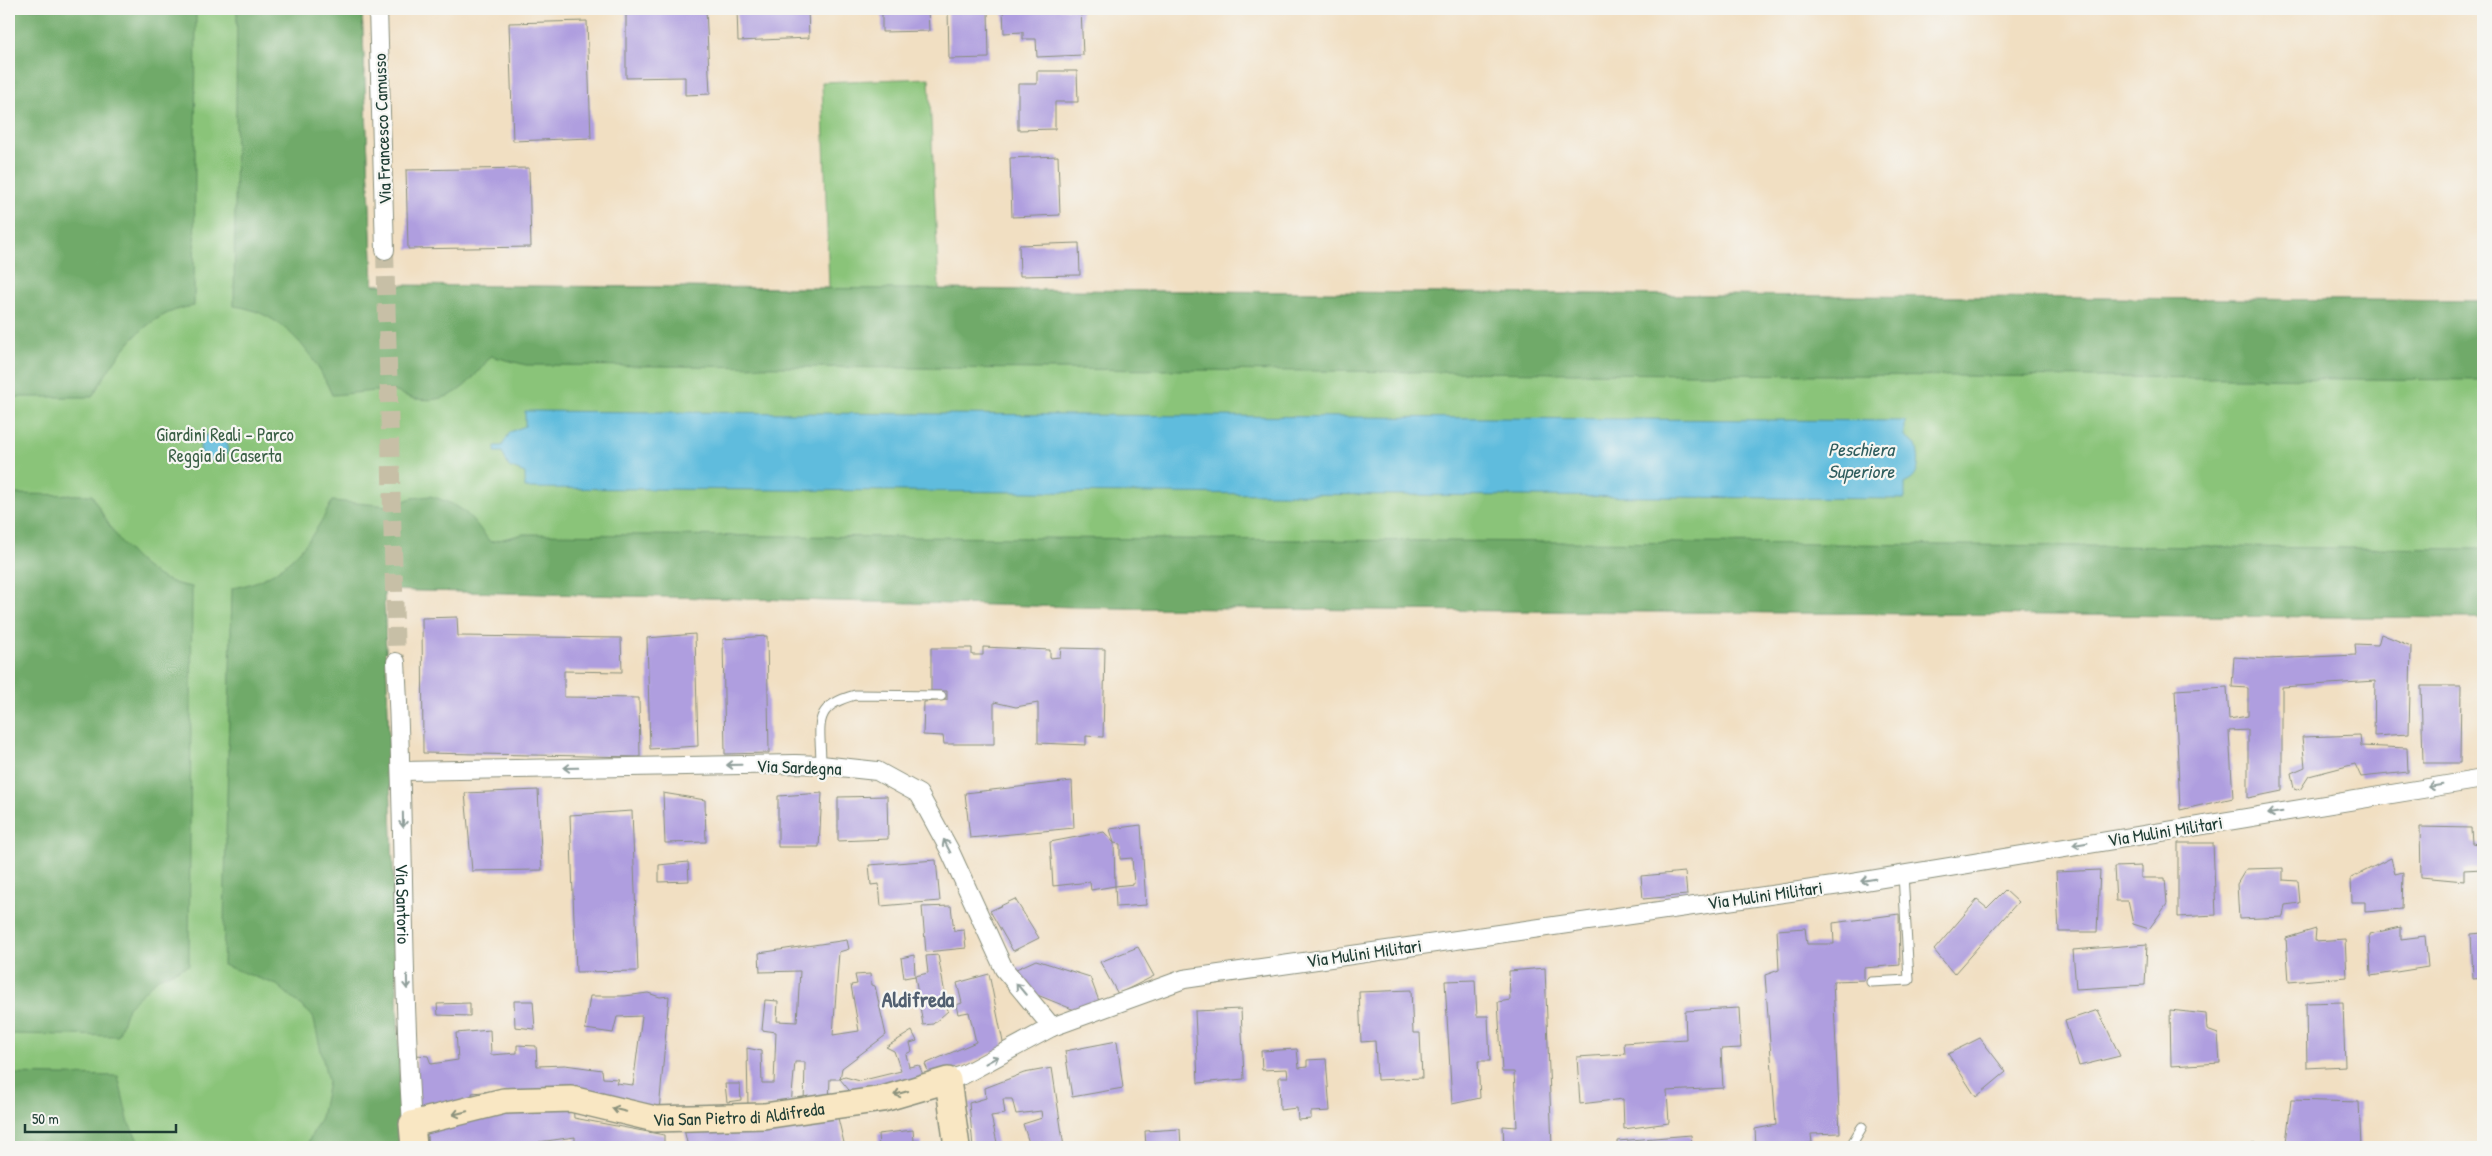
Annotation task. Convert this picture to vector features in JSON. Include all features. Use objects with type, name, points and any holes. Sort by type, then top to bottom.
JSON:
[{"type":"street","name":"Via Francesco Camusso","points":[[378,9],[385,250]]},
{"type":"street","name":"Via Santorio","points":[[396,662],[402,771],[408,1048],[413,1136]]},
{"type":"street","name":"Via Sardegna","points":[[402,771],[821,765],[877,771],[919,794],[949,849],[1004,969],[1052,1027]]},
{"type":"street","name":"Via Mulini Militari","points":[[1052,1027],[1184,979],[1903,874],[2483,778]]},
{"type":"street","name":"Via San Pietro di Aldifreda","points":[[413,1136],[504,1102],[571,1099],[655,1119],[764,1116],[883,1099],[963,1075],[1052,1027]]},
{"type":"street","points":[[948,1080],[957,1147]]},
{"type":"lane","points":[[821,765],[821,718],[825,708],[855,695],[941,696]]},
{"type":"lane","points":[[1871,982],[1909,980],[1903,874]]},
{"type":"lane","points":[[1850,1147],[1862,1127]]},
{"type":"green space","name":"Giardini Reali - Parco Reggia di Caserta","points":[[9,9],[362,9],[373,285],[829,288],[822,82],[929,78],[939,289],[2483,301],[2483,618],[1120,608],[384,590],[402,1147],[9,1147]]},
{"type":"green space","points":[[9,9],[196,9],[194,306],[176,310],[160,317],[145,327],[110,367],[92,397],[9,397]]},
{"type":"green space","points":[[237,9],[362,9],[373,285],[2483,301],[2483,380],[526,365],[491,356],[468,383],[451,395],[441,398],[430,400],[416,399],[390,391],[332,395],[316,364],[295,337],[267,317],[252,310],[234,306]]},
{"type":"green space","points":[[9,494],[92,495],[109,525],[131,554],[144,566],[158,576],[174,583],[192,587],[189,965],[158,978],[128,1007],[118,1036],[9,1034]]},
{"type":"green space","points":[[430,496],[451,503],[465,512],[477,524],[490,542],[524,534],[2483,549],[2483,618],[1120,608],[384,590],[402,1147],[303,1147],[307,1144],[321,1117],[328,1082],[313,1016],[277,985],[223,965],[232,588],[250,584],[265,577],[293,558],[315,531],[332,501],[391,506],[412,498]]},
{"type":"green space","points":[[9,1074],[118,1076],[129,1124],[142,1147],[9,1147]]},
{"type":"water","name":"Peschiera Superiore","points":[[525,411],[1905,421],[1905,437],[1916,445],[1918,467],[1914,477],[1905,483],[1905,499],[525,488],[525,473],[509,467],[502,452],[495,452],[495,446],[502,446],[510,432],[525,426]]},
{"type":"water","points":[[214,433],[224,437],[228,447],[224,457],[214,461],[204,457],[200,447],[204,437]]},
{"type":"building","points":[[626,9],[706,9],[710,94],[685,95],[685,77],[626,78]]},
{"type":"building","points":[[737,9],[808,9],[809,38],[738,41]]},
{"type":"building","points":[[882,9],[928,9],[929,31],[882,32]]},
{"type":"building","points":[[948,9],[988,9],[989,58],[949,59]]},
{"type":"building","points":[[1003,9],[1081,9],[1083,55],[1037,57],[1036,39],[1023,39],[1023,32],[1004,33]]},
{"type":"building","points":[[587,21],[591,138],[513,141],[509,23]]},
{"type":"building","points":[[1037,71],[1077,71],[1078,102],[1055,102],[1055,129],[1018,130],[1018,84],[1037,84]]},
{"type":"building","points":[[1058,156],[1060,215],[1012,217],[1010,158]]},
{"type":"building","points":[[529,168],[531,247],[408,249],[406,170]]},
{"type":"building","points":[[1079,243],[1080,275],[1020,276],[1019,245]]},
{"type":"building","points":[[457,617],[458,636],[621,638],[622,672],[564,671],[564,697],[639,698],[640,757],[423,753],[422,618]]},
{"type":"building","points":[[695,634],[698,746],[650,749],[647,638]]},
{"type":"building","points":[[2381,634],[2411,646],[2409,734],[2374,736],[2375,681],[2282,687],[2282,791],[2248,798],[2248,730],[2229,731],[2233,798],[2180,810],[2175,690],[2227,687],[2229,719],[2248,716],[2248,688],[2232,687],[2234,657],[2268,659],[2356,655],[2355,644],[2378,645]]},
{"type":"building","points":[[767,636],[769,753],[725,754],[723,639]]},
{"type":"building","points":[[983,647],[1050,650],[1050,658],[1060,657],[1061,648],[1105,649],[1103,737],[1086,736],[1086,745],[1038,743],[1038,703],[1016,707],[994,702],[994,744],[944,744],[943,736],[923,735],[924,702],[947,700],[947,691],[931,691],[931,648],[972,648],[972,655],[983,655]]},
{"type":"building","points":[[2421,686],[2461,686],[2460,763],[2423,763]]},
{"type":"building","points":[[2360,735],[2361,746],[2407,748],[2408,772],[2361,777],[2355,764],[2309,776],[2300,790],[2294,788],[2291,773],[2305,767],[2302,737]]},
{"type":"building","points":[[1072,781],[1074,828],[970,838],[965,793]]},
{"type":"building","points":[[538,790],[542,870],[472,871],[465,793]]},
{"type":"building","points":[[663,793],[705,800],[706,842],[665,843]]},
{"type":"building","points":[[822,793],[819,847],[778,847],[778,796]]},
{"type":"building","points":[[887,796],[888,839],[838,841],[838,797]]},
{"type":"building","points":[[632,811],[638,971],[576,972],[570,815]]},
{"type":"building","points":[[1141,825],[1146,905],[1116,907],[1115,886],[1134,884],[1132,858],[1120,859],[1120,844],[1114,843],[1110,829]]},
{"type":"building","points":[[2420,827],[2471,828],[2472,843],[2483,845],[2483,869],[2464,870],[2464,881],[2421,877]]},
{"type":"building","points":[[1104,832],[1114,843],[1115,886],[1091,890],[1090,882],[1053,886],[1050,842]]},
{"type":"building","points":[[2178,843],[2213,843],[2216,915],[2178,917]]},
{"type":"building","points":[[2391,858],[2395,874],[2403,872],[2402,909],[2365,912],[2365,902],[2352,902],[2351,878]]},
{"type":"building","points":[[936,860],[940,901],[881,906],[879,884],[871,885],[869,865]]},
{"type":"building","points":[[688,862],[689,881],[659,882],[659,865]]},
{"type":"building","points":[[2141,866],[2141,878],[2165,878],[2167,904],[2149,929],[2133,924],[2128,901],[2116,901],[2114,867]]},
{"type":"building","points":[[2283,868],[2283,880],[2298,881],[2300,903],[2285,905],[2283,917],[2239,919],[2237,884],[2246,869]]},
{"type":"building","points":[[2100,870],[2097,932],[2059,932],[2056,872]]},
{"type":"building","points":[[1685,872],[1687,895],[1643,899],[1641,876]]},
{"type":"building","points":[[2005,890],[2018,902],[1954,974],[1934,950],[1977,900],[1987,908]]},
{"type":"building","points":[[1015,899],[1039,938],[1013,951],[990,911]]},
{"type":"building","points":[[951,906],[954,931],[964,930],[966,948],[926,952],[922,907]]},
{"type":"building","points":[[1899,914],[1900,965],[1864,968],[1864,980],[1833,981],[1840,1133],[1811,1134],[1812,1143],[1756,1147],[1755,1129],[1776,1125],[1765,975],[1779,970],[1777,930],[1805,928],[1807,944],[1834,944],[1833,923]]},
{"type":"building","points":[[2401,927],[2401,939],[2425,936],[2428,967],[2371,976],[2369,934]]},
{"type":"building","points":[[2316,929],[2315,941],[2345,939],[2347,977],[2289,982],[2286,938]]},
{"type":"building","points":[[2483,933],[2483,977],[2473,978],[2471,934]]},
{"type":"building","points":[[847,940],[849,949],[839,952],[833,1035],[859,1031],[851,985],[857,984],[855,975],[870,974],[871,985],[875,986],[886,1035],[842,1068],[840,1079],[830,1079],[829,1103],[804,1104],[805,1062],[795,1062],[791,1105],[748,1106],[747,1048],[761,1051],[762,1083],[774,1083],[776,1032],[762,1030],[765,1000],[778,1001],[777,1021],[797,1022],[800,971],[760,972],[759,953]]},
{"type":"building","points":[[2147,944],[2145,985],[2076,989],[2073,950]]},
{"type":"building","points":[[1138,947],[1154,976],[1118,994],[1100,962]]},
{"type":"building","points":[[914,955],[915,976],[904,978],[901,958]]},
{"type":"building","points":[[938,955],[948,1011],[933,1024],[923,1025],[915,976],[928,973],[926,956]]},
{"type":"building","points":[[1036,960],[1090,977],[1099,1001],[1077,1011],[1030,992],[1014,970]]},
{"type":"building","points":[[1545,968],[1552,1147],[1504,1147],[1503,1126],[1517,1127],[1514,1072],[1502,1072],[1498,1002],[1510,1000],[1509,971]]},
{"type":"building","points":[[989,974],[1004,1047],[932,1080],[925,1064],[976,1042],[969,1012],[958,1014],[956,1005],[962,1003],[957,983]]},
{"type":"building","points":[[1475,980],[1477,1016],[1488,1016],[1490,1061],[1478,1061],[1480,1098],[1452,1104],[1445,981]]},
{"type":"building","points":[[1411,990],[1413,1033],[1420,1033],[1422,1078],[1377,1080],[1375,1041],[1361,1042],[1359,992]]},
{"type":"building","points":[[648,993],[660,997],[669,996],[659,1111],[493,1091],[472,1093],[473,1101],[418,1111],[416,1055],[428,1056],[431,1064],[458,1060],[456,1033],[490,1030],[491,1055],[517,1053],[517,1045],[536,1046],[537,1066],[565,1065],[602,1070],[603,1078],[618,1079],[616,1083],[633,1085],[642,1016],[617,1017],[613,1033],[585,1029],[590,996],[625,996]]},
{"type":"building","points":[[514,1001],[533,1001],[535,1029],[515,1027]]},
{"type":"building","points":[[2343,1002],[2345,1066],[2307,1068],[2306,1003]]},
{"type":"building","points":[[470,1003],[470,1016],[438,1015],[437,1004]]},
{"type":"building","points":[[1739,1008],[1741,1048],[1721,1049],[1723,1088],[1667,1091],[1669,1123],[1624,1129],[1623,1099],[1580,1104],[1577,1057],[1625,1054],[1624,1043],[1686,1039],[1685,1011]]},
{"type":"building","points":[[1241,1009],[1244,1079],[1198,1083],[1195,1011]]},
{"type":"building","points":[[2098,1010],[2120,1056],[2079,1066],[2065,1021]]},
{"type":"building","points":[[2170,1010],[2206,1014],[2207,1030],[2218,1034],[2220,1063],[2171,1066]]},
{"type":"building","points":[[912,1031],[917,1041],[910,1043],[912,1051],[906,1054],[909,1067],[919,1065],[926,1082],[853,1095],[840,1079],[845,1077],[860,1081],[901,1071],[894,1051],[886,1047]]},
{"type":"building","points":[[1980,1038],[2006,1072],[1976,1097],[1948,1054]]},
{"type":"building","points":[[1117,1041],[1123,1088],[1072,1097],[1065,1051]]},
{"type":"building","points":[[1297,1049],[1299,1068],[1307,1067],[1307,1060],[1326,1059],[1330,1111],[1311,1112],[1311,1119],[1298,1120],[1297,1108],[1280,1110],[1279,1077],[1288,1077],[1287,1069],[1262,1070],[1261,1051]]},
{"type":"building","points":[[1052,1068],[1064,1147],[1045,1147],[1043,1141],[1029,1143],[1023,1124],[1042,1118],[1041,1111],[1016,1114],[1012,1099],[1003,1099],[1005,1114],[991,1116],[998,1147],[973,1147],[969,1103],[986,1098],[985,1088],[1024,1073]]},
{"type":"building","points":[[725,1084],[740,1084],[741,1100],[727,1102]]},
{"type":"building","points":[[2291,1100],[2359,1102],[2361,1147],[2253,1147],[2252,1143],[2286,1143]]},
{"type":"building","points":[[573,1104],[574,1118],[664,1135],[664,1147],[575,1147],[575,1137],[539,1142],[541,1147],[427,1147],[427,1135],[431,1124],[503,1108]]},
{"type":"building","points":[[838,1118],[845,1147],[688,1147],[684,1129]]},
{"type":"building","points":[[1180,1129],[1181,1147],[1146,1147],[1145,1131]]},
{"type":"building","points":[[913,1130],[914,1141],[922,1141],[922,1147],[879,1147],[878,1134]]},
{"type":"building","points":[[1691,1135],[1692,1147],[1618,1147],[1618,1141]]},
{"type":"tunnel","points":[[385,250],[396,662]]},
{"type":"district","name":"Aldifreda","points":[[918,999]]}]
